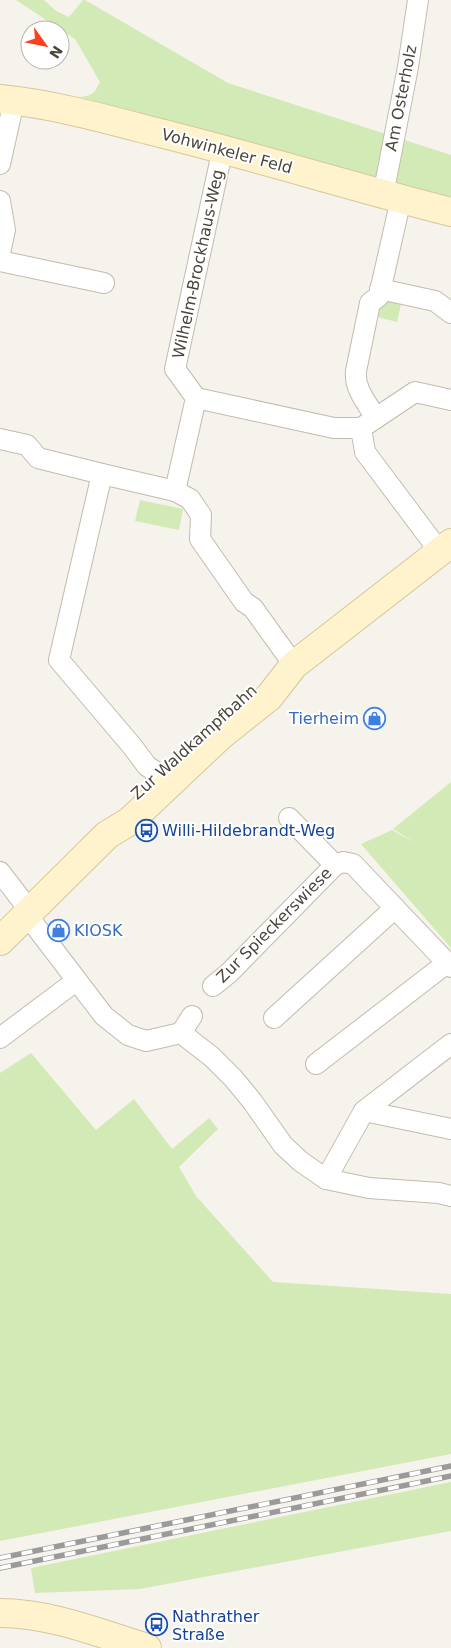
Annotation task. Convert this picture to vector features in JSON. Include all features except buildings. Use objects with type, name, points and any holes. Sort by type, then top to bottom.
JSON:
[{"type":"main road","name":"Vohwinkeler Feld","points":[[7,100],[57,107],[223,148],[392,197],[451,212]]},
{"type":"main road","name":"Zur Waldkampfbahn","points":[[0,941],[107,835],[130,821],[220,736],[269,697],[294,665],[446,548]]},
{"type":"main road","name":"Zur Waldkampfbahn","points":[[107,835],[120,809],[156,772],[272,673],[294,665]]},
{"type":"main road","points":[[0,1613],[22,1613],[61,1622],[147,1648]]},
{"type":"street","name":"Am Osterholz","points":[[368,423],[355,379],[370,302],[379,296],[418,0]]},
{"type":"street","points":[[0,164],[7,100]]},
{"type":"street","name":"Wilhelm-Brockhaus-Weg","points":[[196,398],[175,368],[223,148]]},
{"type":"street","points":[[0,201],[5,230],[0,253]]},
{"type":"street","points":[[0,261],[104,283]]},
{"type":"street","points":[[380,289],[435,301],[451,313]]},
{"type":"street","points":[[174,491],[196,398],[334,428],[368,423],[415,392],[451,400]]},
{"type":"street","points":[[368,423],[365,452],[446,548]]},
{"type":"street","points":[[0,439],[27,445],[38,458],[174,491],[190,499],[201,515],[200,539],[244,602],[253,608],[294,665]]},
{"type":"street","points":[[102,474],[59,660],[147,766],[156,772]]},
{"type":"street","name":"Zur Spieckerswiese","points":[[290,818],[335,865]]},
{"type":"street","name":"Zur Spieckerswiese","points":[[213,986],[229,973],[335,865],[343,862],[353,864],[449,965],[316,1064]]},
{"type":"street","points":[[0,872],[76,981],[104,1016],[128,1035],[146,1041],[181,1034],[192,1016]]},
{"type":"street","points":[[274,1018],[395,908]]},
{"type":"street","points":[[0,1038],[76,981]]},
{"type":"street","points":[[181,1034],[212,1057],[233,1078],[283,1145],[300,1161],[326,1179],[369,1188],[439,1193],[451,1196]]},
{"type":"street","points":[[326,1179],[364,1111],[451,1044]]},
{"type":"street","points":[[364,1111],[451,1129]]},
{"type":"green space","points":[[16,0],[44,0],[56,11],[69,17],[85,0],[228,83],[451,155],[451,196],[441,196],[80,97],[93,93],[100,82],[75,39],[70,36],[70,20],[46,20]]},
{"type":"green space","points":[[385,300],[401,304],[397,322],[373,316]]},
{"type":"green space","points":[[140,500],[183,509],[179,530],[135,521]]},
{"type":"green space","points":[[451,782],[451,948],[361,844],[392,830],[417,844],[393,829]]},
{"type":"green space","points":[[31,1053],[96,1130],[134,1099],[172,1149],[209,1118],[218,1129],[179,1167],[196,1196],[273,1282],[451,1294],[451,1454],[0,1541],[0,1073]]},
{"type":"green space","points":[[451,1482],[451,1531],[140,1589],[35,1593],[31,1568]]},
{"type":"railway","points":[[0,1558],[451,1466]]},
{"type":"railway","points":[[0,1568],[451,1476]]},
{"type":"place","name":"Tierheim","points":[[375,718]]},
{"type":"place","name":"Willi-Hildebrandt-Weg","points":[[146,830]]},
{"type":"place","name":"KIOSK","points":[[58,930]]},
{"type":"place","name":"Nathrather Straße","points":[[156,1625]]}]
